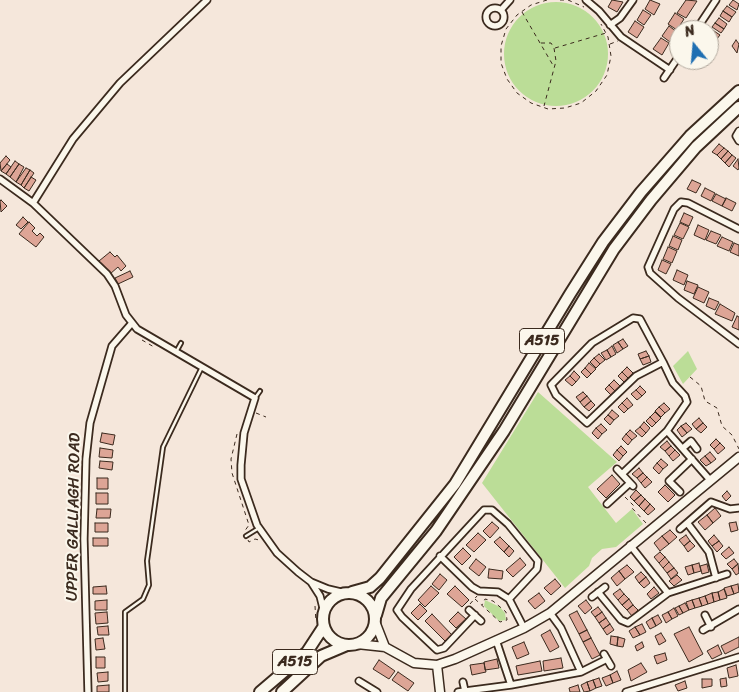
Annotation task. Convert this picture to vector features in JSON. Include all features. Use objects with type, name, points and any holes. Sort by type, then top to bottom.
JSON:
[{"type":"highway","name":"A515","points":[[260,692],[307,652],[331,599],[370,586],[380,578],[455,484],[603,242],[641,192],[690,136],[739,91]]},
{"type":"highway","name":"A515","points":[[282,692],[321,656],[369,637],[381,598],[436,531],[504,431],[614,249],[651,200],[696,148],[739,107]]},
{"type":"highway","points":[[348,592],[368,599],[376,619]]},
{"type":"highway","name":"A515","points":[[319,627],[333,639],[352,645]]},
{"type":"street","points":[[33,203],[73,139],[120,83],[207,0]]},
{"type":"street","points":[[501,10],[510,0]]},
{"type":"street","points":[[586,0],[599,11],[621,37],[669,69]]},
{"type":"street","points":[[610,25],[620,18],[633,0]]},
{"type":"street","points":[[703,20],[716,0]]},
{"type":"street","points":[[664,78],[670,70]]},
{"type":"street","points":[[739,132],[736,136],[739,141]]},
{"type":"street","points":[[0,179],[33,203],[107,274],[115,286],[132,323],[148,338],[255,398],[241,447],[241,479],[250,510],[259,528],[278,553],[311,582],[320,596],[324,612]]},
{"type":"street","points":[[739,229],[688,203],[681,202],[674,209],[648,267],[650,274],[678,298],[739,344]]},
{"type":"street","points":[[622,474],[667,431],[682,410],[686,399],[673,384],[663,362],[640,319],[633,318],[592,343],[550,385],[556,395],[587,422],[636,376],[663,362]]},
{"type":"street","name":"UPPER GALLIAGH ROAD","points":[[88,692],[84,539],[86,458],[90,424],[112,346],[132,323]]},
{"type":"street","points":[[667,431],[710,480]]},
{"type":"street","points":[[683,448],[691,441],[697,449]]},
{"type":"street","points":[[352,645],[385,647],[414,663],[438,665],[524,628],[550,613],[630,544],[739,457]]},
{"type":"street","points":[[680,492],[669,481],[692,459]]},
{"type":"street","points":[[607,504],[632,484],[617,469]]},
{"type":"street","points":[[680,529],[711,502],[730,508],[739,508]]},
{"type":"street","points":[[475,615],[444,648],[437,650],[397,610],[411,589],[484,510],[492,510],[508,524],[538,561],[537,569],[509,598]]},
{"type":"street","points":[[688,524],[708,552],[716,578]]},
{"type":"street","points":[[630,544],[668,593]]},
{"type":"street","points":[[440,556],[472,587],[479,591],[498,592],[509,598],[524,628]]},
{"type":"street","points":[[598,592],[621,620],[628,623],[668,593],[727,574]]},
{"type":"street","points":[[311,582],[328,589],[348,592]]},
{"type":"street","points":[[592,597],[605,586]]},
{"type":"street","points":[[703,630],[739,609]]},
{"type":"street","points":[[469,610],[481,621]]},
{"type":"street","points":[[550,613],[561,628],[581,672]]},
{"type":"street","points":[[705,615],[711,627]]},
{"type":"street","points":[[376,619],[385,647]]},
{"type":"street","points":[[496,640],[511,685]]},
{"type":"street","points":[[458,692],[511,685],[581,672],[606,657],[611,666]]},
{"type":"street","points":[[626,692],[739,657]]},
{"type":"street","points":[[438,665],[440,692]]},
{"type":"street","points":[[360,681],[377,692]]},
{"type":"street","points":[[463,682],[465,691]]},
{"type":"lane","points":[[176,353],[181,343]]},
{"type":"lane","points":[[125,692],[125,612],[143,599],[149,585],[147,561],[163,447],[202,367]]},
{"type":"lane","points":[[255,398],[260,391]]},
{"type":"lane","points":[[246,536],[259,528]]},
{"type":"path","points":[[531,5],[532,0]]},
{"type":"path","points":[[547,0],[531,5],[522,12],[506,29],[501,46],[501,63],[507,80],[517,93],[531,103],[543,107],[565,108],[581,102],[596,91],[607,75],[611,56],[606,33],[599,20]]},
{"type":"path","points":[[560,0],[568,0],[585,8]]},
{"type":"path","points":[[522,12],[554,66]]},
{"type":"path","points":[[554,48],[606,33]]},
{"type":"path","points":[[609,44],[618,41],[621,37]]},
{"type":"path","points":[[540,43],[548,42],[554,48],[554,66],[543,107]]},
{"type":"path","points":[[690,377],[701,386],[705,401],[717,408],[722,426],[732,435],[739,449]]},
{"type":"path","points":[[250,411],[266,417]]},
{"type":"path","points":[[235,440],[231,460],[232,473],[247,518]]},
{"type":"path","points":[[621,492],[647,524]]},
{"type":"path","points":[[469,610],[479,591]]},
{"type":"path","points":[[475,599],[500,622],[508,620],[506,612],[493,601],[485,599],[482,605]]},
{"type":"path","points":[[315,604],[316,621],[319,627]]},
{"type":"green space","points":[[556,2],[576,6],[593,17],[604,34],[608,54],[604,74],[593,91],[576,102],[556,106],[536,102],[519,91],[508,74],[504,54],[508,34],[519,17],[536,6]]},
{"type":"green space","points":[[688,351],[697,369],[683,384],[673,366]]},
{"type":"green space","points":[[538,392],[617,462],[588,487],[616,523],[632,509],[643,524],[616,547],[602,549],[592,558],[589,566],[565,588],[482,483]]},
{"type":"green space","points":[[485,600],[500,607],[505,613],[506,620],[499,621],[484,606]]},
{"type":"building","points":[[612,0],[623,2],[617,12],[608,7]]},
{"type":"building","points":[[650,0],[660,4],[654,15],[645,9]]},
{"type":"building","points":[[686,0],[697,1],[686,18],[677,13]]},
{"type":"building","points":[[733,0],[739,4],[737,10],[729,5]]},
{"type":"building","points":[[727,6],[736,12],[732,17],[723,11]]},
{"type":"building","points":[[643,10],[651,15],[644,25],[637,20]]},
{"type":"building","points":[[723,11],[732,17],[729,22],[720,16]]},
{"type":"building","points":[[675,13],[684,19],[683,20],[671,20]]},
{"type":"building","points":[[719,18],[727,24],[724,29],[719,26],[719,20],[717,20]]},
{"type":"building","points":[[635,21],[644,27],[637,38],[628,32]]},
{"type":"building","points":[[669,26],[669,41],[662,36]]},
{"type":"building","points":[[719,26],[724,29],[721,33],[719,32]]},
{"type":"building","points":[[661,38],[669,43],[662,55],[653,49]]},
{"type":"building","points":[[736,40],[739,44],[737,53],[732,46]]},
{"type":"building","points":[[719,144],[724,148],[717,155],[712,152]]},
{"type":"building","points":[[724,148],[728,151],[721,159],[717,155]]},
{"type":"building","points":[[728,151],[732,155],[725,163],[721,159]]},
{"type":"building","points":[[732,155],[736,158],[729,167],[725,163]]},
{"type":"building","points":[[6,156],[10,160],[1,171],[0,163]]},
{"type":"building","points":[[738,159],[739,168],[738,170],[733,166]]},
{"type":"building","points":[[15,161],[19,164],[10,177],[6,174]]},
{"type":"building","points":[[7,164],[11,167],[6,174],[1,171]]},
{"type":"building","points":[[19,164],[24,167],[16,182],[10,177]]},
{"type":"building","points":[[26,168],[30,170],[21,185],[16,182]]},
{"type":"building","points":[[30,170],[34,173],[24,188],[21,185]]},
{"type":"building","points":[[31,177],[36,180],[29,191],[24,188]]},
{"type":"building","points":[[692,180],[701,184],[696,193],[687,189]]},
{"type":"building","points":[[705,188],[715,193],[711,201],[701,196]]},
{"type":"building","points":[[716,194],[726,199],[722,206],[712,201]]},
{"type":"building","points":[[726,198],[736,203],[732,211],[722,206]]},
{"type":"building","points":[[0,201],[7,206],[1,212]]},
{"type":"building","points":[[684,213],[693,217],[689,226],[680,222]]},
{"type":"building","points":[[23,217],[28,222],[21,229],[16,225]]},
{"type":"building","points":[[29,222],[35,228],[32,231],[37,236],[40,233],[44,237],[36,247],[19,234]]},
{"type":"building","points":[[680,223],[689,227],[683,239],[674,235]]},
{"type":"building","points":[[698,225],[709,230],[705,240],[694,235]]},
{"type":"building","points":[[711,231],[721,235],[716,244],[706,240]]},
{"type":"building","points":[[673,236],[682,240],[678,250],[669,246]]},
{"type":"building","points":[[722,237],[733,242],[729,251],[717,246]]},
{"type":"building","points":[[734,243],[739,245],[739,256],[730,252]]},
{"type":"building","points":[[668,247],[677,251],[672,263],[663,259]]},
{"type":"building","points":[[110,252],[115,257],[117,255],[126,266],[121,271],[118,267],[110,274],[99,261]]},
{"type":"building","points":[[662,260],[671,264],[666,274],[658,270]]},
{"type":"building","points":[[677,270],[688,275],[684,285],[673,280]]},
{"type":"building","points":[[130,271],[133,277],[118,284],[115,278]]},
{"type":"building","points":[[687,281],[698,285],[694,294],[684,290]]},
{"type":"building","points":[[698,287],[709,292],[704,303],[693,298]]},
{"type":"building","points":[[709,298],[719,302],[715,310],[706,306]]},
{"type":"building","points":[[720,304],[735,313],[732,321],[715,314]]},
{"type":"building","points":[[737,316],[739,317],[739,330],[732,327]]},
{"type":"building","points":[[623,339],[628,346],[623,349],[618,342]]},
{"type":"building","points":[[618,342],[623,349],[617,353],[613,345]]},
{"type":"building","points":[[612,346],[616,354],[611,357],[607,350]]},
{"type":"building","points":[[607,350],[611,357],[606,360],[601,353]]},
{"type":"building","points":[[646,351],[649,356],[640,359],[638,354]]},
{"type":"building","points":[[599,354],[605,360],[600,364],[594,358]]},
{"type":"building","points":[[649,356],[651,362],[643,365],[640,359]]},
{"type":"building","points":[[594,358],[600,364],[596,368],[590,362]]},
{"type":"building","points":[[589,363],[596,369],[591,374],[585,368]]},
{"type":"building","points":[[627,367],[633,373],[628,378],[622,372]]},
{"type":"building","points":[[585,368],[591,374],[587,378],[581,372]]},
{"type":"building","points":[[574,371],[580,377],[576,382],[570,376]]},
{"type":"building","points":[[622,372],[628,378],[624,382],[618,376]]},
{"type":"building","points":[[570,376],[576,382],[572,386],[565,380]]},
{"type":"building","points":[[614,380],[620,386],[615,391],[609,385]]},
{"type":"building","points":[[609,385],[615,391],[611,395],[605,389]]},
{"type":"building","points":[[640,386],[646,392],[642,396],[636,390]]},
{"type":"building","points":[[636,390],[642,396],[637,400],[631,394]]},
{"type":"building","points":[[583,392],[587,396],[580,402],[576,397]]},
{"type":"building","points":[[587,396],[591,401],[584,407],[580,402]]},
{"type":"building","points":[[627,398],[633,405],[628,409],[622,403]]},
{"type":"building","points":[[591,401],[595,405],[589,411],[584,407]]},
{"type":"building","points":[[622,403],[628,409],[624,413],[618,407]]},
{"type":"building","points":[[664,403],[670,409],[665,413],[659,407]]},
{"type":"building","points":[[659,407],[665,413],[661,417],[655,411]]},
{"type":"building","points":[[612,410],[619,416],[614,420],[608,415]]},
{"type":"building","points":[[655,412],[661,418],[656,423],[650,417]]},
{"type":"building","points":[[608,415],[614,420],[610,425],[604,419]]},
{"type":"building","points":[[650,417],[656,423],[652,427],[646,421]]},
{"type":"building","points":[[699,418],[703,423],[696,429],[692,424]]},
{"type":"building","points":[[644,422],[650,428],[646,433],[640,427]]},
{"type":"building","points":[[686,423],[692,429],[687,433],[681,426]]},
{"type":"building","points":[[703,423],[707,427],[701,433],[696,429]]},
{"type":"building","points":[[601,424],[607,430],[602,434],[596,428]]},
{"type":"building","points":[[681,426],[687,433],[682,437],[677,430]]},
{"type":"building","points":[[640,427],[646,433],[642,437],[635,431]]},
{"type":"building","points":[[596,428],[602,434],[598,439],[592,433]]},
{"type":"building","points":[[630,430],[637,436],[632,440],[626,434]]},
{"type":"building","points":[[102,433],[115,435],[113,445],[100,442]]},
{"type":"building","points":[[626,434],[632,440],[628,445],[622,439]]},
{"type":"building","points":[[716,439],[720,443],[714,449],[710,445]]},
{"type":"building","points":[[667,441],[671,446],[665,451],[660,447]]},
{"type":"building","points":[[720,443],[725,448],[718,454],[714,449]]},
{"type":"building","points":[[621,446],[627,452],[623,456],[617,450]]},
{"type":"building","points":[[671,446],[675,450],[669,456],[665,451]]},
{"type":"building","points":[[100,448],[113,450],[112,458],[99,457]]},
{"type":"building","points":[[617,450],[623,456],[619,461],[613,455]]},
{"type":"building","points":[[675,450],[680,455],[673,461],[669,456]]},
{"type":"building","points":[[710,452],[716,459],[711,463],[705,456]]},
{"type":"building","points":[[705,456],[711,463],[706,466],[700,460]]},
{"type":"building","points":[[661,459],[668,465],[663,469],[657,463]]},
{"type":"building","points":[[100,461],[113,462],[112,470],[99,468]]},
{"type":"building","points":[[657,463],[663,469],[659,474],[653,468]]},
{"type":"building","points":[[639,468],[643,473],[637,478],[632,474]]},
{"type":"building","points":[[643,473],[647,477],[641,483],[637,478]]},
{"type":"building","points":[[612,475],[620,484],[606,498],[597,489]]},
{"type":"building","points":[[647,477],[652,482],[645,488],[641,483]]},
{"type":"building","points":[[97,478],[108,478],[108,489],[97,489]]},
{"type":"building","points":[[665,485],[675,495],[668,502],[658,492]]},
{"type":"building","points":[[636,490],[641,495],[634,501],[630,497]]},
{"type":"building","points":[[727,491],[731,496],[726,501],[722,496]]},
{"type":"building","points":[[96,493],[108,493],[108,504],[96,504]]},
{"type":"building","points":[[641,495],[645,499],[639,506],[634,501]]},
{"type":"building","points":[[645,499],[650,504],[644,511],[639,506]]},
{"type":"building","points":[[650,504],[655,509],[648,515],[644,511]]},
{"type":"building","points":[[715,508],[721,516],[713,523],[707,515]]},
{"type":"building","points":[[97,509],[111,509],[110,518],[96,518]]},
{"type":"building","points":[[707,515],[713,523],[705,530],[698,522]]},
{"type":"building","points":[[492,522],[499,528],[490,538],[483,531]]},
{"type":"building","points":[[736,522],[738,530],[731,532],[729,523]]},
{"type":"building","points":[[95,523],[108,523],[108,532],[95,532]]},
{"type":"building","points":[[670,530],[677,537],[669,544],[662,536]]},
{"type":"building","points":[[478,533],[486,540],[474,552],[466,545]]},
{"type":"building","points":[[686,535],[690,541],[684,546],[679,540]]},
{"type":"building","points":[[714,535],[719,541],[712,546],[708,541]]},
{"type":"building","points":[[662,536],[669,544],[660,551],[654,543]]},
{"type":"building","points":[[500,537],[509,546],[504,552],[494,542]]},
{"type":"building","points":[[93,538],[108,538],[108,546],[93,546]]},
{"type":"building","points":[[690,541],[695,546],[688,552],[684,546]]},
{"type":"building","points":[[719,541],[723,546],[717,552],[712,546]]},
{"type":"building","points":[[509,546],[514,551],[509,557],[504,552]]},
{"type":"building","points":[[729,547],[734,553],[726,559],[721,554]]},
{"type":"building","points":[[463,548],[471,556],[462,565],[454,557]]},
{"type":"building","points":[[660,552],[665,557],[659,563],[654,557]]},
{"type":"building","points":[[665,557],[669,562],[663,568],[659,563]]},
{"type":"building","points":[[520,558],[526,565],[513,577],[506,570]]},
{"type":"building","points":[[476,559],[486,567],[479,576],[469,568]]},
{"type":"building","points":[[734,559],[738,564],[732,569],[727,564]]},
{"type":"building","points":[[669,562],[674,568],[667,573],[663,568]]},
{"type":"building","points":[[699,563],[701,571],[694,573],[692,565]]},
{"type":"building","points":[[707,564],[709,572],[702,574],[700,566]]},
{"type":"building","points":[[738,564],[739,573],[736,575],[732,569]]},
{"type":"building","points":[[627,565],[634,572],[625,579],[619,571]]},
{"type":"building","points":[[692,565],[694,573],[688,575],[685,567]]},
{"type":"building","points":[[674,568],[678,573],[671,579],[667,573]]},
{"type":"building","points":[[489,569],[503,571],[502,579],[488,578]]},
{"type":"building","points":[[619,571],[625,579],[617,586],[611,578]]},
{"type":"building","points":[[641,572],[646,577],[639,583],[635,577]]},
{"type":"building","points":[[440,574],[447,580],[439,590],[432,584]]},
{"type":"building","points":[[677,575],[682,580],[674,586],[669,581]]},
{"type":"building","points":[[646,577],[650,583],[644,588],[639,583]]},
{"type":"building","points":[[555,579],[561,586],[551,595],[544,588]]},
{"type":"building","points":[[738,584],[739,592],[734,594],[731,586]]},
{"type":"building","points":[[106,586],[107,594],[93,594],[93,587]]},
{"type":"building","points":[[431,586],[439,593],[425,607],[418,600]]},
{"type":"building","points":[[455,586],[469,600],[462,607],[447,594]]},
{"type":"building","points":[[731,586],[734,594],[727,596],[724,588]]},
{"type":"building","points":[[654,587],[659,593],[651,599],[647,594]]},
{"type":"building","points":[[620,589],[624,594],[618,600],[613,594]]},
{"type":"building","points":[[724,589],[727,598],[720,600],[718,592]]},
{"type":"building","points":[[718,592],[720,600],[714,602],[712,593]]},
{"type":"building","points":[[539,593],[545,601],[535,609],[528,601]]},
{"type":"building","points":[[712,593],[714,602],[708,604],[705,596]]},
{"type":"building","points":[[624,594],[629,599],[622,605],[618,600]]},
{"type":"building","points":[[705,596],[708,604],[702,606],[699,598]]},
{"type":"building","points":[[699,598],[702,606],[695,608],[692,600]]},
{"type":"building","points":[[629,599],[633,605],[627,610],[622,605]]},
{"type":"building","points":[[107,600],[107,610],[95,610],[95,601]]},
{"type":"building","points":[[586,600],[592,608],[585,614],[578,606]]},
{"type":"building","points":[[692,600],[695,608],[689,610],[686,602]]},
{"type":"building","points":[[685,603],[689,610],[683,613],[679,606]]},
{"type":"building","points":[[420,604],[427,611],[418,620],[411,613]]},
{"type":"building","points":[[633,605],[638,610],[632,616],[627,610]]},
{"type":"building","points":[[679,606],[683,613],[679,615],[675,608]]},
{"type":"building","points":[[598,607],[602,612],[595,617],[591,612]]},
{"type":"building","points":[[674,608],[678,616],[672,619],[668,612]]},
{"type":"building","points":[[577,611],[587,630],[579,634],[569,615]]},
{"type":"building","points":[[107,612],[108,623],[96,624],[95,613]]},
{"type":"building","points":[[458,612],[466,619],[456,628],[449,621]]},
{"type":"building","points":[[602,612],[606,618],[599,623],[595,617]]},
{"type":"building","points":[[668,612],[672,619],[666,623],[662,615]]},
{"type":"building","points":[[432,614],[452,635],[445,641],[425,621]]},
{"type":"building","points":[[658,615],[662,622],[656,626],[652,618]]},
{"type":"building","points":[[606,618],[610,624],[603,629],[599,623]]},
{"type":"building","points":[[652,618],[656,626],[650,629],[646,622]]},
{"type":"building","points":[[610,624],[614,630],[607,635],[603,629]]},
{"type":"building","points":[[642,624],[646,632],[640,635],[635,627]]},
{"type":"building","points":[[108,626],[109,635],[98,635],[97,627]]},
{"type":"building","points":[[635,627],[640,635],[633,638],[629,631]]},
{"type":"building","points":[[689,627],[703,654],[689,662],[674,634]]},
{"type":"building","points":[[550,630],[559,647],[550,652],[541,635]]},
{"type":"building","points":[[587,630],[591,638],[583,642],[579,634]]},
{"type":"building","points":[[661,633],[666,641],[659,645],[655,636]]},
{"type":"building","points":[[611,636],[618,637],[617,646],[610,644]]},
{"type":"building","points":[[618,637],[625,639],[623,647],[617,646]]},
{"type":"building","points":[[739,637],[739,647],[725,654],[721,646]]},
{"type":"building","points":[[103,638],[105,649],[96,650],[95,639]]},
{"type":"building","points":[[591,638],[600,655],[592,659],[583,642]]},
{"type":"building","points":[[524,642],[529,654],[517,659],[512,647]]},
{"type":"building","points":[[642,642],[644,647],[637,651],[635,646]]},
{"type":"building","points":[[718,645],[722,654],[712,659],[707,651]]},
{"type":"building","points":[[665,653],[667,660],[657,664],[654,656]]},
{"type":"building","points":[[96,657],[105,657],[105,668],[96,668]]},
{"type":"building","points":[[561,658],[563,668],[544,671],[543,661]]},
{"type":"building","points":[[497,659],[499,668],[485,670],[484,662]]},
{"type":"building","points":[[379,660],[395,671],[389,679],[373,669]]},
{"type":"building","points":[[540,661],[542,671],[518,675],[516,666]]},
{"type":"building","points":[[484,663],[486,672],[472,675],[470,665]]},
{"type":"building","points":[[641,663],[647,672],[631,681],[628,670]]},
{"type":"building","points":[[736,665],[738,676],[729,678],[727,668]]},
{"type":"building","points":[[617,671],[621,680],[613,683],[610,675]]},
{"type":"building","points":[[108,672],[108,681],[98,682],[97,673]]},
{"type":"building","points":[[398,672],[414,683],[408,691],[392,680]]},
{"type":"building","points":[[610,675],[613,683],[606,686],[602,678]]},
{"type":"building","points":[[599,678],[602,686],[596,688],[593,680]]},
{"type":"building","points":[[726,678],[727,686],[721,687],[720,679]]},
{"type":"building","points":[[702,679],[712,679],[712,686],[702,688]]},
{"type":"building","points":[[593,680],[596,688],[590,691],[587,682]]},
{"type":"building","points":[[685,681],[687,688],[678,691],[675,685]]},
{"type":"building","points":[[587,682],[590,691],[584,692],[581,685]]},
{"type":"building","points":[[109,685],[109,692],[97,692],[97,686]]},
{"type":"building","points":[[578,685],[580,692],[570,692],[569,688]]}]
